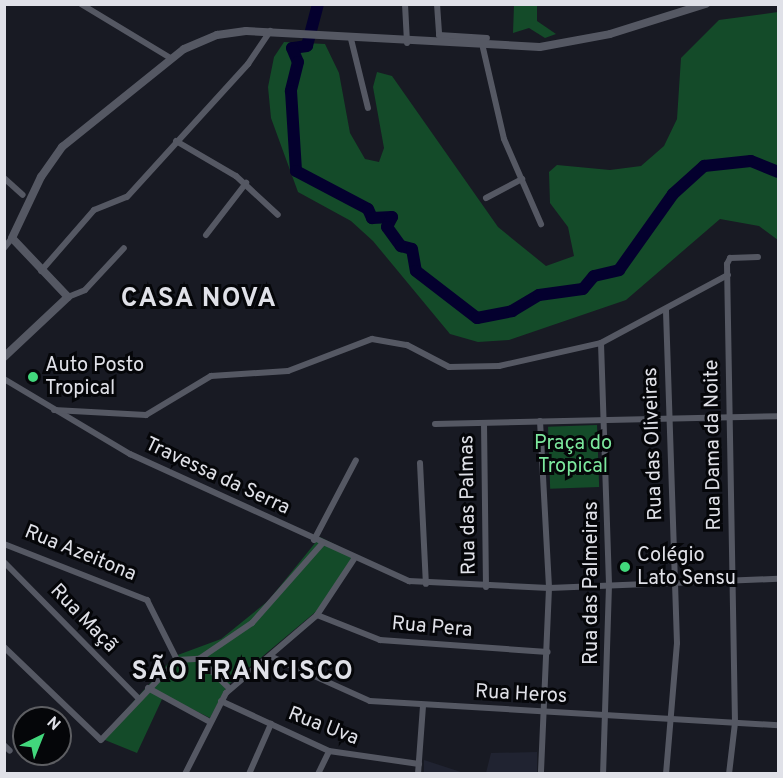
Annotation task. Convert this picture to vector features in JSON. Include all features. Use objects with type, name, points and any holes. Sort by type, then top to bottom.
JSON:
[{"type":"street","points":[[81,4],[169,57]]},
{"type":"street","points":[[405,4],[407,43]]},
{"type":"street","points":[[437,4],[436,16],[440,36],[487,38]]},
{"type":"street","points":[[4,248],[12,238],[62,147],[169,57],[217,35],[274,32],[483,48],[582,41],[706,4]]},
{"type":"street","points":[[41,271],[94,210],[127,197],[248,64],[274,32]]},
{"type":"street","points":[[351,39],[368,108]]},
{"type":"street","points":[[483,48],[504,139],[541,224]]},
{"type":"street","points":[[176,141],[246,183],[278,215]]},
{"type":"street","points":[[4,178],[23,195]]},
{"type":"street","points":[[486,198],[522,179]]},
{"type":"street","points":[[206,235],[246,183]]},
{"type":"street","points":[[12,238],[68,297]]},
{"type":"street","points":[[4,357],[68,297],[85,290],[124,248]]},
{"type":"street","points":[[54,410],[146,415],[210,376],[288,371],[372,339],[397,341],[437,363],[466,369],[601,343],[728,275],[730,258],[758,257]]},
{"type":"street","name":"Rua Dama da Noite","points":[[728,275],[735,723],[729,774]]},
{"type":"street","name":"Rua das Oliveiras","points":[[666,310],[675,581],[672,720],[666,774]]},
{"type":"street","name":"Rua das Palmeiras","points":[[601,343],[607,417],[609,585],[607,716],[603,774]]},
{"type":"street","name":"Travessa da Serra","points":[[4,379],[130,454],[354,559],[426,584],[549,588],[675,581],[778,579]]},
{"type":"street","points":[[435,424],[607,417],[778,416]]},
{"type":"street","points":[[540,421],[549,588],[541,774]]},
{"type":"street","name":"Rua das Palmas","points":[[484,423],[486,587]]},
{"type":"street","points":[[314,540],[356,460]]},
{"type":"street","points":[[420,463],[426,584]]},
{"type":"street","name":"Rua Azeitona","points":[[4,544],[147,600],[177,660]]},
{"type":"street","points":[[4,647],[98,740],[177,660],[199,659],[252,623],[322,544]]},
{"type":"street","points":[[184,774],[221,701],[230,689],[272,657],[317,615],[354,559]]},
{"type":"street","name":"Rua Maçã","points":[[4,562],[138,698]]},
{"type":"street","name":"Rua Pera","points":[[317,615],[380,640],[548,652]]},
{"type":"street","name":"Rua Heros","points":[[272,657],[351,696],[423,706],[778,725]]},
{"type":"street","points":[[199,659],[230,689]]},
{"type":"street","points":[[148,688],[210,722]]},
{"type":"street","name":"Rua Uva","points":[[221,701],[329,751],[419,764]]},
{"type":"street","points":[[418,774],[423,706]]},
{"type":"street","points":[[249,774],[271,724]]},
{"type":"street","points":[[318,774],[329,751]]},
{"type":"shaded area","points":[[537,752],[537,773],[486,773],[491,753]]},
{"type":"shaded area","points":[[424,760],[464,773],[424,773]]},
{"type":"green space","points":[[514,5],[537,5],[537,21],[556,34],[545,38],[529,28],[513,33]]},
{"type":"green space","points":[[778,12],[778,240],[759,226],[720,219],[626,300],[509,340],[478,342],[450,334],[373,241],[351,221],[298,192],[271,118],[268,87],[274,57],[284,42],[325,44],[339,73],[350,133],[365,159],[379,162],[384,148],[373,87],[377,72],[392,76],[498,227],[546,266],[574,256],[568,227],[550,203],[549,172],[557,165],[610,170],[641,166],[664,146],[677,119],[681,58],[719,20]]},
{"type":"green space","name":"Praça do Tropical","points":[[597,425],[599,487],[550,489],[548,427]]},
{"type":"green space","points":[[320,537],[358,556],[319,609],[227,686],[210,718],[164,695],[137,753],[100,738],[175,656],[221,639],[268,601]]},
{"type":"waterway","points":[[318,4],[307,46],[292,48],[298,62],[291,91],[296,171],[368,209],[372,218],[392,217],[387,227],[401,246],[412,249],[416,271],[477,318],[512,311],[539,295],[583,289],[594,276],[619,270],[673,194],[704,166],[751,161],[778,172]]},
{"type":"place","name":"Auto Posto Tropical","points":[[33,377]]},
{"type":"place","name":"Colégio Lato Sensu","points":[[625,567]]},
{"type":"district","name":"CASA NOVA","points":[[199,300]]},
{"type":"district","name":"SÃO FRANCISCO","points":[[243,673]]}]
